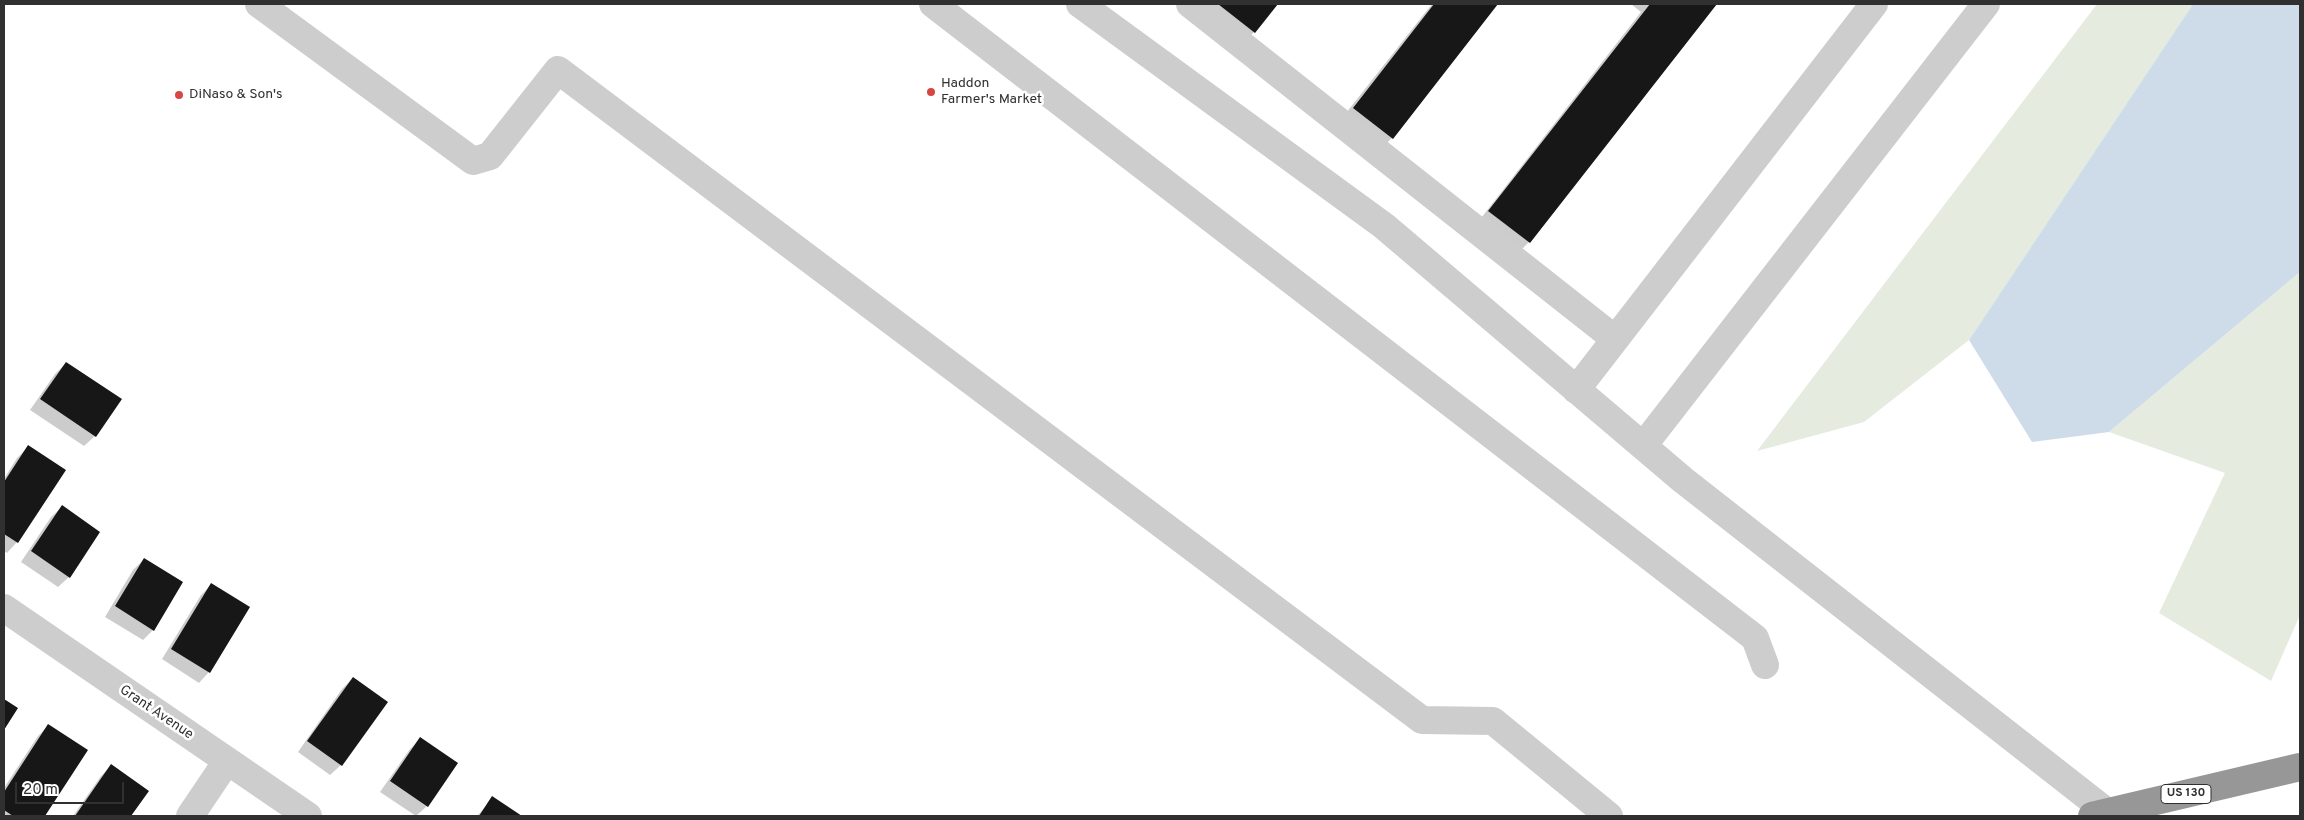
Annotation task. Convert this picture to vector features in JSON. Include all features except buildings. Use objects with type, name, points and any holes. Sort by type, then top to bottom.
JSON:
[{"type":"highway","name":"US 130","points":[[2100,814],[2300,767]]},
{"type":"street","points":[[259,4],[473,161],[490,156],[558,70],[1422,720],[1492,721],[1609,816]]},
{"type":"street","points":[[933,4],[1755,638],[1765,665]]},
{"type":"street","points":[[1080,4],[1384,226],[1698,492],[2100,814]]},
{"type":"street","points":[[1190,4],[1615,339]]},
{"type":"street","points":[[1576,390],[1874,4]]},
{"type":"street","points":[[1643,446],[1986,4]]},
{"type":"street","name":"Grant Avenue","points":[[4,608],[308,816]]},
{"type":"street","points":[[190,816],[226,761]]},
{"type":"shaded area","points":[[2097,4],[2193,4],[1969,340],[1864,422],[1757,451]]},
{"type":"shaded area","points":[[2300,272],[2300,615],[2271,681],[2159,613],[2225,473],[2109,432]]},
{"type":"water","points":[[2193,4],[2300,4],[2300,272],[2109,432],[2032,442],[1969,340]]},
{"type":"place","name":"Haddon Farmer's Market","points":[[931,92]]},
{"type":"place","name":"DiNaso & Son's","points":[[179,95]]}]
